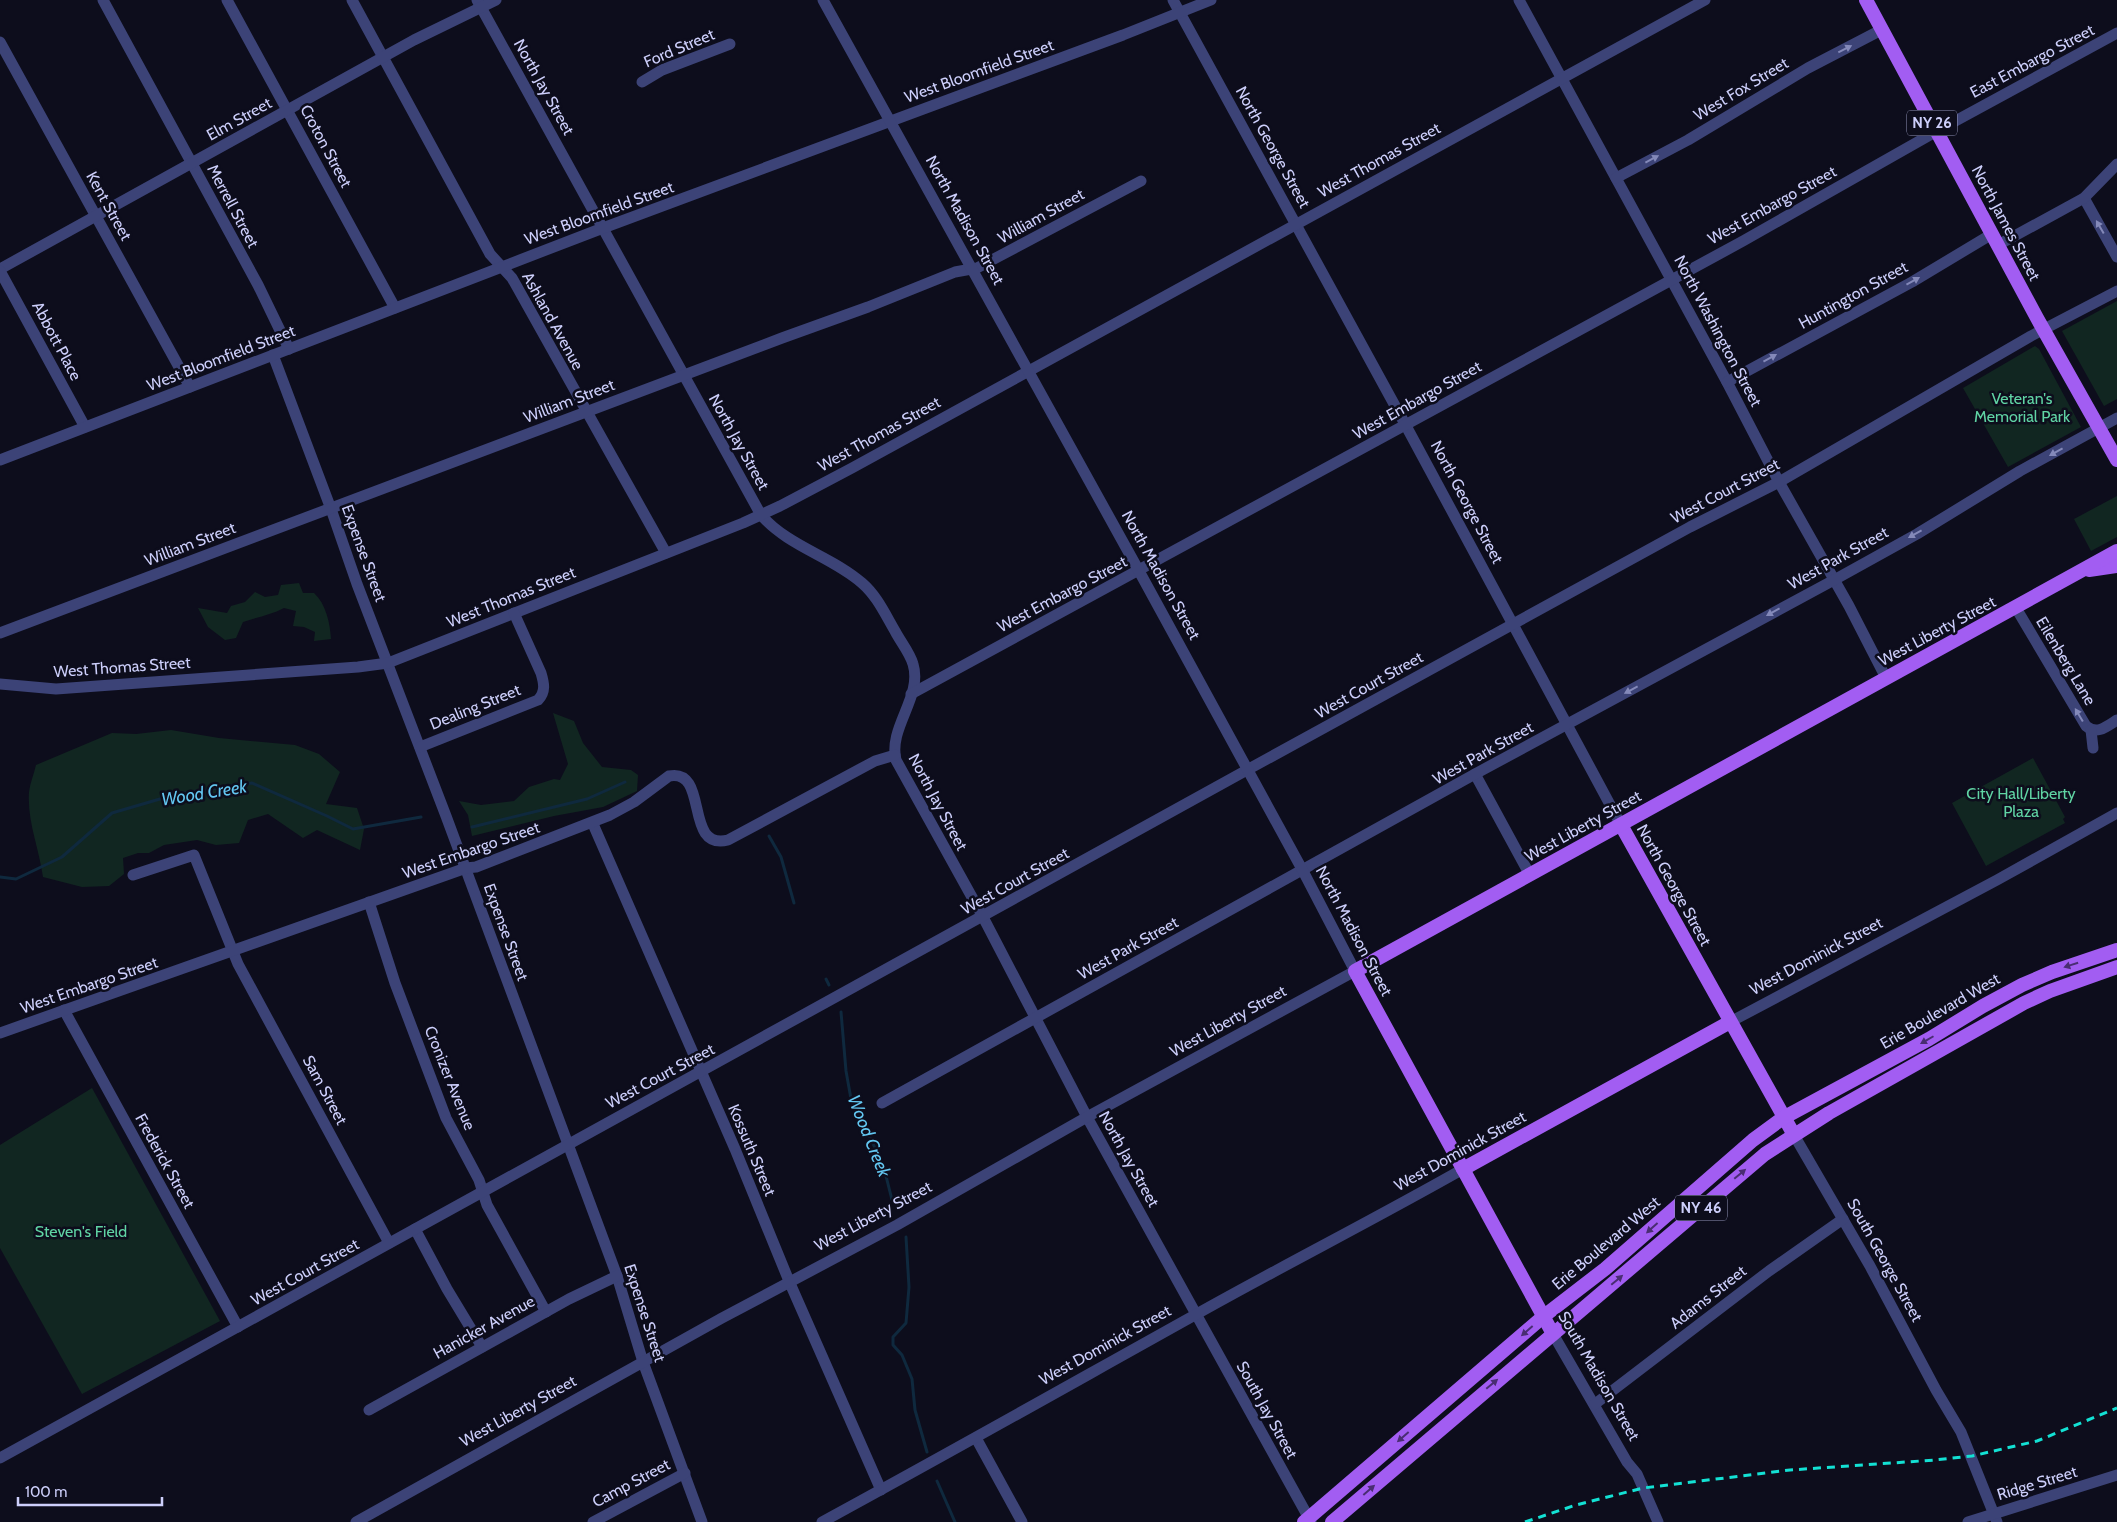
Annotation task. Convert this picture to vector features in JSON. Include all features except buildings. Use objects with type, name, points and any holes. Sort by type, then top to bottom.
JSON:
[{"type":"main road","name":"North James Street","points":[[1866,0],[2043,330],[2117,460]]},
{"type":"main road","name":"West Liberty Street","points":[[1355,970],[2117,551]]},
{"type":"main road","points":[[2081,571],[2117,566]]},
{"type":"main road","name":"North George Street","points":[[1621,825],[1730,1022]]},
{"type":"main road","name":"Erie Boulevard West","points":[[1308,1521],[1544,1316],[1606,1269],[1748,1145],[1783,1118],[2022,985],[2052,972],[2117,950]]},
{"type":"main road","name":"NY 46","points":[[1332,1522],[1765,1154],[1794,1135],[2024,1003],[2050,991],[2117,967]]},
{"type":"main road","name":"North Madison Street","points":[[1355,970],[1464,1169]]},
{"type":"main road","name":"South George Street","points":[[1730,1022],[1794,1135]]},
{"type":"main road","name":"West Dominick Street","points":[[1464,1169],[1730,1022]]},
{"type":"main road","name":"South Madison Street","points":[[1464,1169],[1553,1334]]},
{"type":"street","name":"Merrell Street","points":[[103,0],[258,285],[290,349]]},
{"type":"street","name":"Croton Street","points":[[227,0],[394,308]]},
{"type":"street","name":"Ashland Avenue","points":[[352,0],[490,254],[512,278],[666,553]]},
{"type":"street","name":"Elm Street","points":[[0,270],[479,3],[496,0]]},
{"type":"street","name":"North Madison Street","points":[[823,0],[1139,571],[1355,970]]},
{"type":"street","name":"North George Street","points":[[1173,0],[1405,424],[1621,825]]},
{"type":"street","name":"West Bloomfield Street","points":[[0,460],[603,228],[1211,0]]},
{"type":"street","name":"North Washington Street","points":[[1519,0],[1728,382],[1779,482],[1886,678]]},
{"type":"street","name":"West Thomas Street","points":[[0,684],[56,690],[358,667],[388,663],[762,515],[852,468],[1705,0]]},
{"type":"street","name":"North Jay Street","points":[[479,3],[683,376],[762,515],[793,542],[848,573],[870,590],[913,664],[915,680],[895,741],[895,755],[927,819],[983,917],[1087,1117],[1196,1314]]},
{"type":"street","name":"West Fox Street","points":[[1616,178],[1688,140],[1808,68],[1883,29]]},
{"type":"street","name":"East Embargo Street","points":[[1937,130],[2117,34]]},
{"type":"street","name":"Kent Street","points":[[0,42],[190,387]]},
{"type":"street","name":"Ford Street","points":[[642,82],[662,70],[730,44]]},
{"type":"street","name":"West Embargo Street","points":[[911,694],[1874,168],[1937,130]]},
{"type":"street","name":"Huntington Street","points":[[1728,382],[1912,282],[2084,198],[2117,164]]},
{"type":"street","name":"William Street","points":[[0,633],[868,307],[955,272],[989,263],[1140,181]]},
{"type":"street","points":[[2084,198],[2117,257]]},
{"type":"street","name":"Abbott Place","points":[[0,270],[85,427]]},
{"type":"street","name":"West Court Street","points":[[0,1458],[701,1073],[1246,770],[1513,626],[1690,527],[1779,482],[2043,330],[2117,291]]},
{"type":"street","name":"Expense Street","points":[[273,355],[331,509],[356,584],[420,746],[617,1276],[643,1362],[702,1522]]},
{"type":"street","name":"West Park Street","points":[[882,1103],[1475,774],[1834,580],[2117,418]]},
{"type":"street","name":"Eilenberg Lane","points":[[2016,608],[2086,726],[2091,730],[2098,731],[2117,720]]},
{"type":"street","name":"Dealing Street","points":[[420,746],[538,700],[542,695],[544,683],[541,673],[514,614]]},
{"type":"street","points":[[2091,730],[2093,748]]},
{"type":"street","name":"West Embargo Street","points":[[0,1033],[466,868],[476,867],[593,824],[634,802],[662,780],[674,775],[686,780],[691,787],[704,832],[709,839],[718,843],[728,840],[876,761],[895,755]]},
{"type":"street","points":[[1475,774],[1530,874]]},
{"type":"street","name":"West Dominick Street","points":[[1730,1022],[1997,880],[2117,813]]},
{"type":"street","name":"Kossuth Street","points":[[593,824],[881,1490]]},
{"type":"street","name":"Sam Street","points":[[133,876],[194,855],[232,952],[390,1243]]},
{"type":"street","name":"Cronizer Avenue","points":[[369,902],[395,983],[446,1118],[479,1180],[487,1205],[546,1312]]},
{"type":"street","name":"West Liberty Street","points":[[356,1522],[789,1281],[897,1225],[1087,1117],[1355,970]]},
{"type":"street","name":"Frederick Street","points":[[64,1010],[238,1327]]},
{"type":"street","name":"South George Street","points":[[1794,1135],[1843,1219],[1960,1432],[1996,1518]]},
{"type":"street","name":"West Dominick Street","points":[[822,1522],[1196,1314],[1402,1205],[1464,1169]]},
{"type":"street","name":"Adams Street","points":[[1595,1404],[1769,1271],[1843,1219]]},
{"type":"street","points":[[415,1229],[447,1289],[482,1348]]},
{"type":"street","name":"Hanicker Avenue","points":[[369,1410],[546,1312],[617,1276]]},
{"type":"street","name":"South Jay Street","points":[[1196,1314],[1308,1521]]},
{"type":"street","name":"South Madison Street","points":[[1553,1334],[1628,1462],[1637,1474],[1658,1522]]},
{"type":"street","points":[[976,1438],[1022,1522]]},
{"type":"street","name":"Camp Street","points":[[593,1522],[685,1472]]},
{"type":"street","name":"Ridge Street","points":[[1968,1522],[1996,1518],[2117,1475]]},
{"type":"green space","points":[[2117,301],[2117,399],[2104,406],[2062,331]]},
{"type":"green space","name":"Veteran's Memorial Park","points":[[2035,346],[2039,349],[2081,427],[2008,467],[1963,388]]},
{"type":"green space","points":[[2117,496],[2117,537],[2091,551],[2074,519]]},
{"type":"green space","points":[[299,583],[303,593],[314,593],[322,603],[328,620],[331,639],[314,641],[315,632],[304,627],[293,626],[296,611],[284,608],[243,622],[236,638],[225,640],[208,627],[198,608],[227,613],[231,606],[245,602],[255,592],[265,597],[278,595],[281,585]]},
{"type":"green space","points":[[553,713],[574,721],[583,743],[602,767],[631,770],[638,775],[637,791],[603,807],[554,816],[472,836],[468,815],[459,801],[481,805],[514,801],[529,787],[554,779],[560,780],[568,764]]},
{"type":"green space","points":[[171,730],[219,738],[295,745],[319,754],[340,772],[326,804],[357,808],[364,829],[360,850],[317,830],[303,838],[268,814],[248,820],[239,843],[216,845],[197,840],[164,845],[149,853],[138,853],[123,858],[124,874],[109,886],[82,887],[43,877],[31,824],[29,803],[30,789],[36,765],[112,733],[136,734]]},
{"type":"green space","name":"City Hall/Liberty Plaza","points":[[2033,758],[2065,817],[2063,819],[2065,823],[1986,866],[1952,803]]},
{"type":"green space","name":"Steven's Field","points":[[92,1088],[220,1321],[82,1394],[0,1248],[0,1145]]},
{"type":"waterway","name":"Wood Creek","points":[[472,827],[587,799],[625,782]]},
{"type":"waterway","name":"Wood Creek","points":[[0,877],[16,879],[62,857],[112,813],[177,794],[252,783],[353,829],[421,817]]},
{"type":"waterway","name":"Wood Creek","points":[[769,836],[781,857],[794,903]]},
{"type":"waterway","name":"Wood Creek","points":[[826,979],[829,985]]},
{"type":"waterway","name":"Wood Creek","points":[[841,1012],[846,1071],[851,1099],[883,1164],[892,1200]]},
{"type":"waterway","name":"Wood Creek","points":[[906,1237],[909,1287],[906,1323],[893,1337],[893,1345],[902,1355],[912,1379],[915,1410],[927,1452]]},
{"type":"waterway","name":"Wood Creek","points":[[937,1481],[955,1522]]},
{"type":"railway","points":[[1525,1522],[1576,1505],[1643,1488],[1790,1470],[1972,1456],[2037,1441],[2117,1408]]}]
